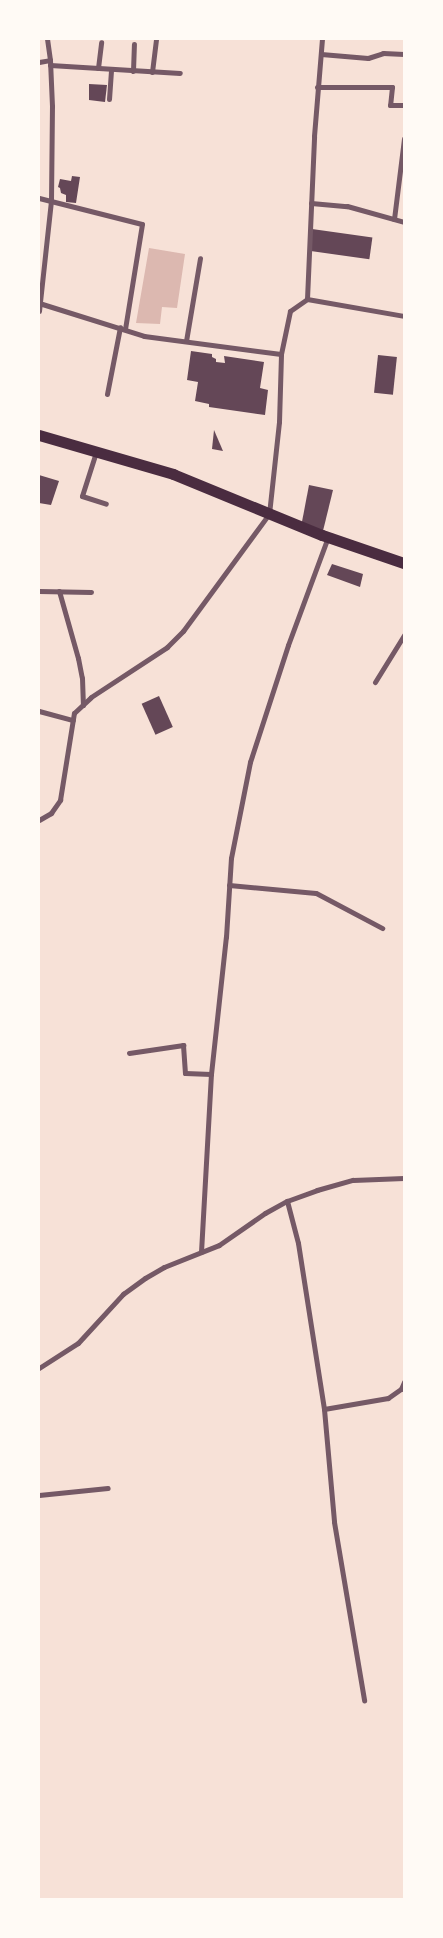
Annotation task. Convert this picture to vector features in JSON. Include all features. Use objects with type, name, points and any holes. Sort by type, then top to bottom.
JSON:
[{"type":"highway","points":[[39,435],[96,450],[173,474],[328,537],[404,563]]},
{"type":"street","points":[[39,311],[51,200],[50,62],[46,39]]},
{"type":"street","points":[[152,72],[156,39]]},
{"type":"street","points":[[308,299],[317,87],[322,39]]},
{"type":"street","points":[[98,68],[101,42]]},
{"type":"street","points":[[133,71],[134,44]]},
{"type":"street","points":[[321,54],[368,58],[383,53],[404,54]]},
{"type":"street","points":[[39,62],[133,71],[180,73]]},
{"type":"street","points":[[109,98],[111,69]]},
{"type":"street","points":[[317,87],[392,88],[390,105],[404,105]]},
{"type":"street","points":[[394,219],[404,139]]},
{"type":"street","points":[[39,198],[142,224],[123,328],[107,394]]},
{"type":"street","points":[[311,203],[347,206],[404,222]]},
{"type":"street","points":[[186,342],[200,258]]},
{"type":"street","points":[[39,820],[51,813],[60,800],[74,713],[91,697],[167,647],[183,631],[269,514],[279,422],[281,354],[290,311],[308,299],[404,316]]},
{"type":"street","points":[[40,303],[144,336],[281,354]]},
{"type":"street","points":[[96,450],[82,496],[106,504]]},
{"type":"street","points":[[201,1252],[211,1074],[231,858],[250,762],[288,646],[328,537]]},
{"type":"street","points":[[39,591],[91,592]]},
{"type":"street","points":[[59,591],[78,658],[82,678],[83,705]]},
{"type":"street","points":[[375,682],[404,635]]},
{"type":"street","points":[[39,711],[72,720]]},
{"type":"street","points":[[229,885],[316,893],[382,928]]},
{"type":"street","points":[[129,1053],[183,1045],[185,1073],[211,1074]]},
{"type":"street","points":[[39,1368],[78,1343],[123,1294],[145,1278],[164,1267],[219,1245],[265,1213],[287,1201],[353,1180],[404,1178]]},
{"type":"street","points":[[287,1201],[298,1243],[324,1409],[334,1522],[364,1700]]},
{"type":"street","points":[[324,1409],[388,1398],[401,1388],[404,1382]]},
{"type":"street","points":[[39,1495],[108,1488]]},
{"type":"shaded area","points":[[149,248],[185,254],[177,308],[162,307],[160,324],[136,323]]},
{"type":"building","points":[[89,84],[107,85],[105,102],[89,100]]},
{"type":"building","points":[[72,176],[80,177],[76,203],[66,202],[66,195],[61,193],[58,187],[60,179],[71,181]]},
{"type":"building","points":[[312,229],[372,237],[369,259],[309,251]]},
{"type":"building","points":[[191,351],[212,354],[216,362],[225,363],[224,356],[264,362],[260,388],[268,390],[265,415],[209,407],[209,404],[195,401],[198,382],[187,380]]},
{"type":"building","points":[[378,355],[397,357],[393,395],[374,393]]},
{"type":"building","points":[[214,430],[223,451],[212,449]]},
{"type":"building","points":[[39,475],[59,481],[51,505],[39,503]]},
{"type":"building","points":[[309,485],[333,490],[322,535],[301,527]]},
{"type":"building","points":[[332,564],[363,574],[360,587],[327,575]]},
{"type":"building","points":[[159,696],[173,727],[155,735],[142,704]]}]
